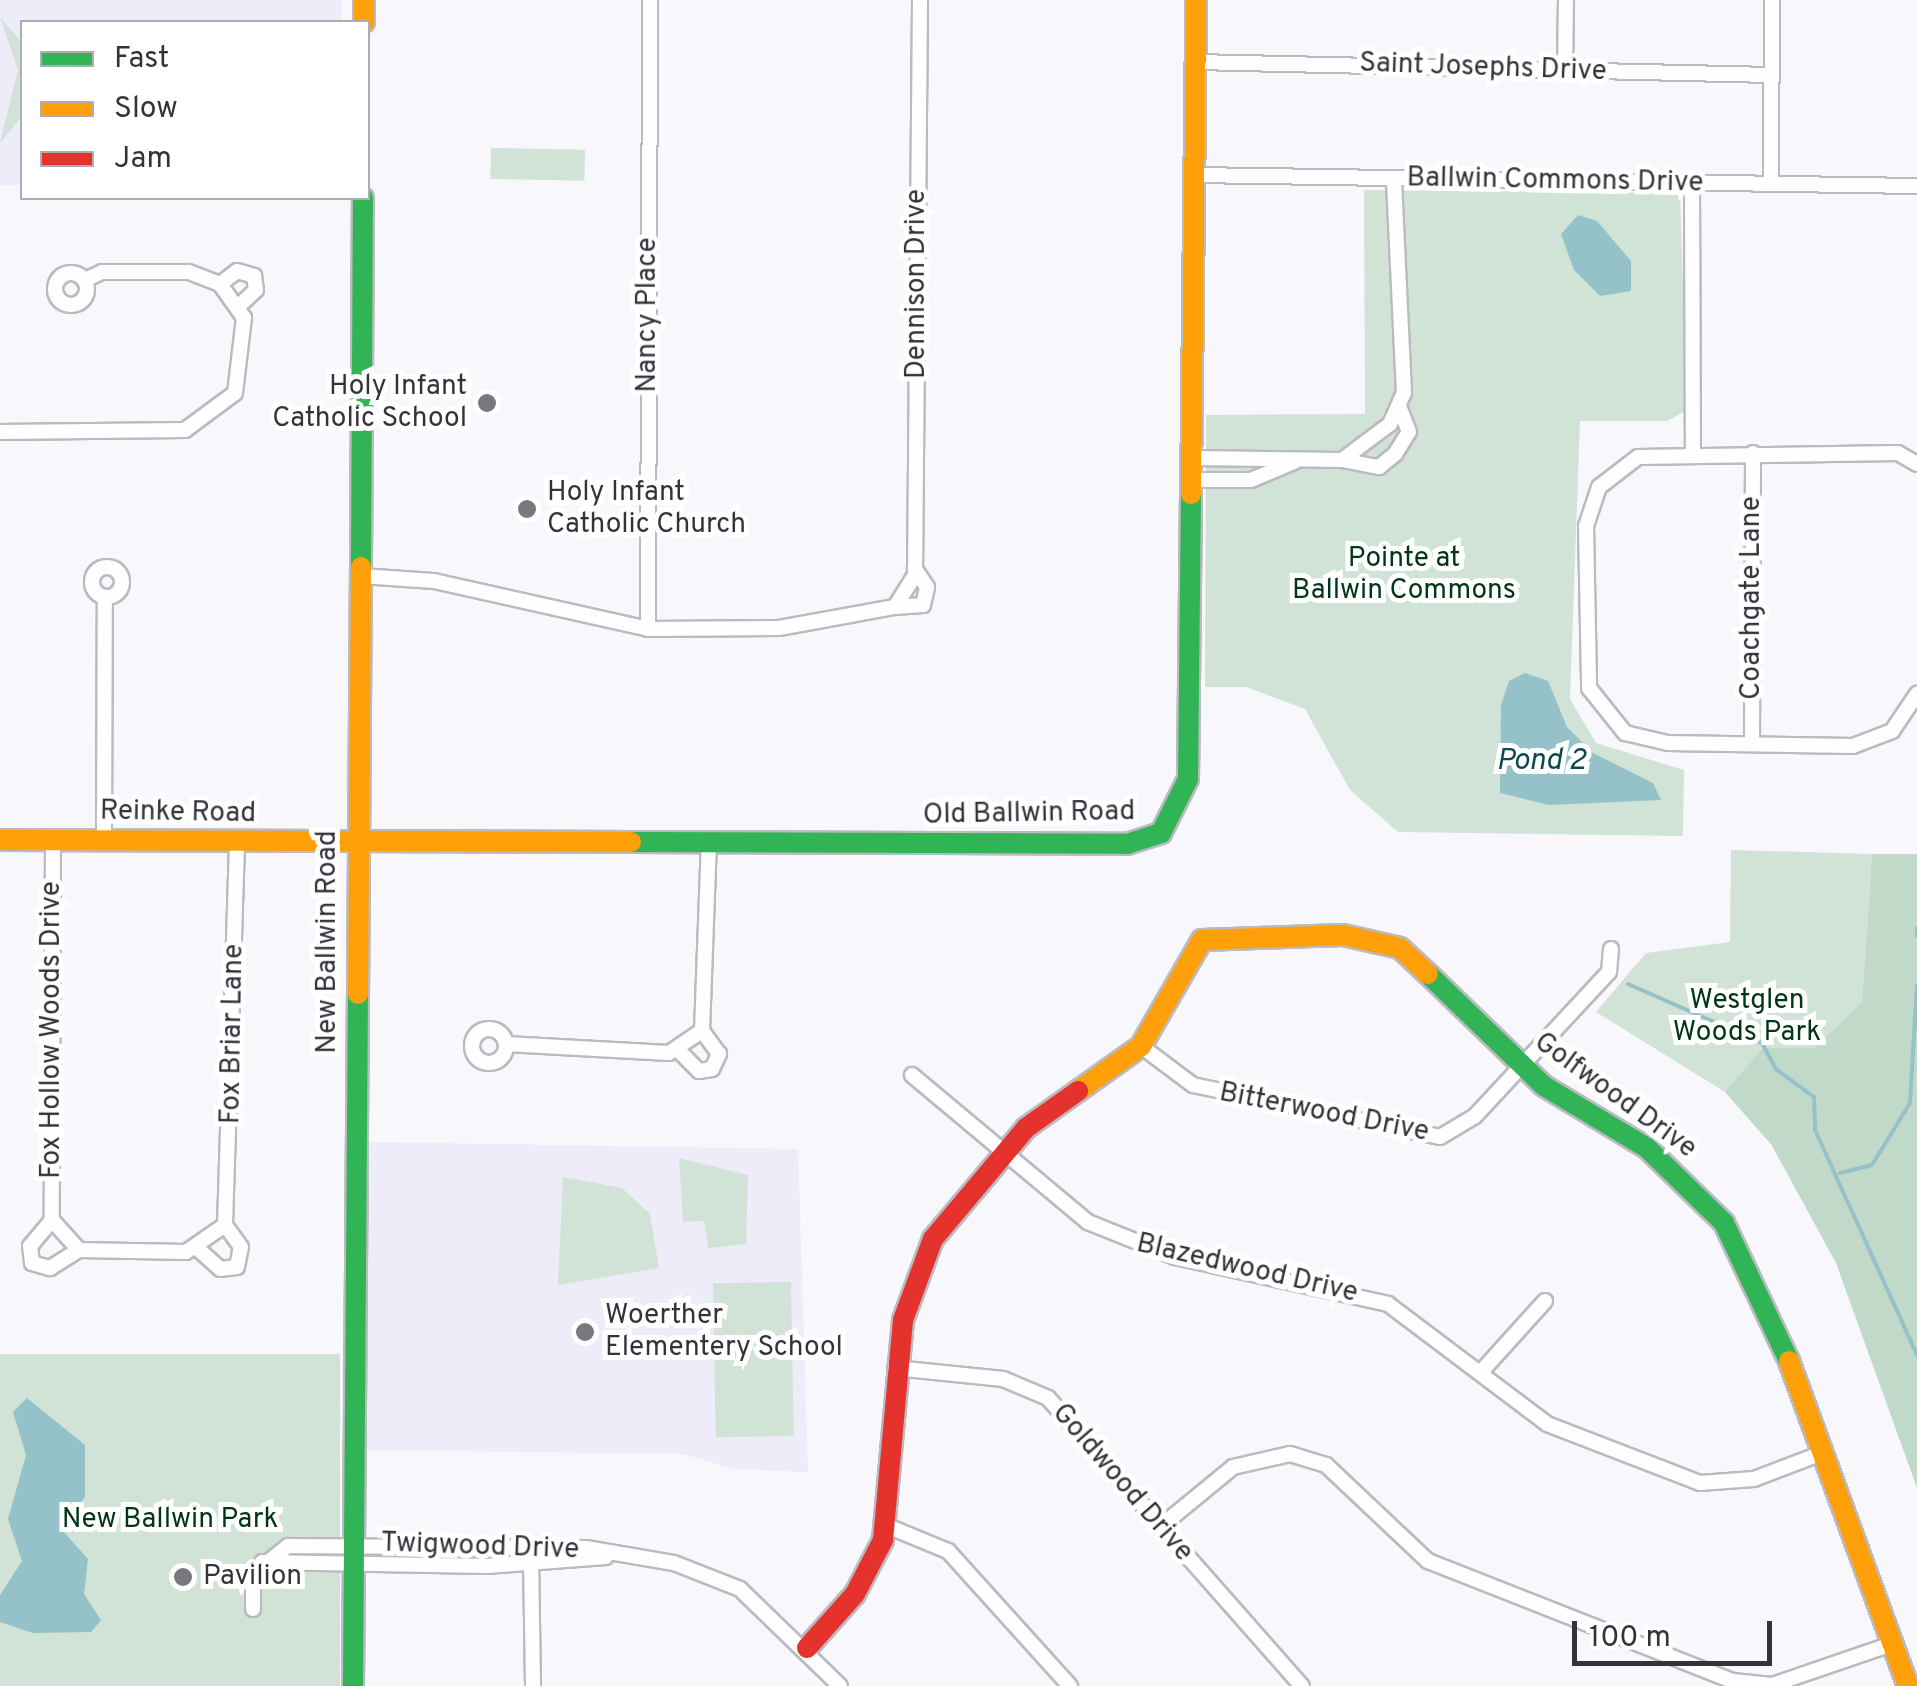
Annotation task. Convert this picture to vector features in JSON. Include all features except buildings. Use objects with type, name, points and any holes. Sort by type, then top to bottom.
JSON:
[{"type":"street","name":"Nancy Place","points":[[648,629],[650,0]]},
{"type":"street","name":"Dennison Drive","points":[[895,607],[915,569],[920,0]]},
{"type":"street","name":"Old Ballwin Road","points":[[354,839],[1127,844],[1161,833],[1188,779],[1196,0]]},
{"type":"street","points":[[1565,71],[1566,0]]},
{"type":"street","points":[[1772,0],[1772,182]]},
{"type":"street","name":"Saint Josephs Drive","points":[[1196,62],[1771,75]]},
{"type":"street","name":"Ballwin Commons Drive","points":[[1193,175],[1917,186]]},
{"type":"street","points":[[1192,458],[1342,460],[1379,466],[1396,454],[1409,432],[1400,408],[1394,179]]},
{"type":"street","points":[[1692,183],[1693,453]]},
{"type":"street","name":"New Ballwin Road","points":[[353,1686],[354,839],[361,576],[363,200]]},
{"type":"street","points":[[220,284],[238,271],[254,276],[256,290],[239,306]]},
{"type":"street","points":[[0,432],[198,426],[240,382],[239,306],[220,284],[188,272],[102,272],[84,280]]},
{"type":"street","points":[[1342,460],[1400,408]]},
{"type":"street","points":[[1917,464],[1898,454],[1693,453],[1624,464],[1590,503],[1590,688],[1604,715],[1637,738],[1752,742],[1879,740],[1917,694]]},
{"type":"street","name":"Coachgate Lane","points":[[1752,454],[1752,742]]},
{"type":"street","points":[[1192,480],[1251,480],[1300,460]]},
{"type":"street","name":"Dennison Drive","points":[[361,576],[434,581],[648,629],[778,628],[895,607],[922,606],[926,588],[915,569]]},
{"type":"street","points":[[104,839],[106,597]]},
{"type":"street","name":"Reinke Road","points":[[0,840],[354,839]]},
{"type":"street","name":"Fox Hollow Woods Drive","points":[[52,1220],[79,1250],[50,1268],[32,1263],[30,1246],[52,1220],[53,840]]},
{"type":"street","name":"Fox Briar Lane","points":[[79,1250],[198,1249],[220,1270],[238,1267],[242,1247],[225,1225],[237,842]]},
{"type":"street","points":[[506,1044],[680,1052],[699,1070],[712,1068],[718,1054],[702,1031],[709,842]]},
{"type":"street","name":"Golfwood Drive","points":[[1141,1046],[1188,954],[1226,934],[1382,941],[1417,962],[1520,1065],[1647,1148],[1724,1223],[1768,1303],[1908,1686]]},
{"type":"street","name":"Bitterwood Drive","points":[[1141,1046],[1193,1085],[1440,1137],[1464,1126],[1609,972],[1610,949]]},
{"type":"street","points":[[680,1052],[702,1031]]},
{"type":"street","points":[[806,1648],[855,1594],[887,1526],[895,1368],[933,1239],[1000,1151],[1141,1046]]},
{"type":"street","name":"Blazedwood Drive","points":[[912,1075],[1000,1151],[1103,1231],[1175,1257],[1367,1296],[1431,1330],[1548,1424],[1700,1483],[1754,1479],[1822,1453]]},
{"type":"street","points":[[198,1249],[225,1225]]},
{"type":"street","points":[[1480,1373],[1545,1301]]},
{"type":"street","name":"Goldwood Drive","points":[[895,1368],[1037,1390],[1302,1686]]},
{"type":"street","points":[[1160,1527],[1233,1467],[1290,1454],[1326,1465],[1428,1561],[1733,1681],[1772,1685],[1892,1644]]},
{"type":"street","points":[[887,1526],[948,1551],[1070,1686]]},
{"type":"street","points":[[254,1609],[262,1562],[288,1546],[353,1544]]},
{"type":"street","name":"Twigwood Drive","points":[[353,1544],[531,1548],[719,1578],[756,1598],[840,1686]]},
{"type":"street","points":[[531,1548],[534,1686]]},
{"type":"street","name":"Twigwood Drive","points":[[353,1567],[531,1566],[606,1557]]},
{"type":"street","points":[[262,1562],[353,1567]]},
{"type":"shaded area","points":[[0,0],[342,0],[342,20],[20,20],[20,185],[0,185]]},
{"type":"shaded area","name":"Woerther Elementery School","points":[[367,1142],[798,1149],[808,1472],[734,1469],[683,1454],[366,1450]]},
{"type":"green space","points":[[0,17],[20,41],[20,118],[0,143],[18,70]]},
{"type":"green space","points":[[491,148],[585,150],[584,181],[490,179]]},
{"type":"green space","name":"Pointe at Ballwin Commons","points":[[1364,190],[1680,193],[1687,410],[1667,421],[1580,421],[1570,699],[1596,743],[1684,770],[1683,836],[1398,832],[1350,790],[1305,709],[1246,687],[1205,687],[1206,415],[1365,414]]},
{"type":"green space","name":"Westglen Woods Park","points":[[1731,850],[1872,854],[1862,1002],[1814,1048],[1771,1144],[1725,1092],[1596,1012],[1646,953],[1730,942]]},
{"type":"green space","points":[[1872,854],[1917,854],[1917,1488],[1836,1263],[1771,1144],[1725,1092],[1763,1048],[1814,1048],[1862,1002]]},
{"type":"green space","points":[[679,1158],[748,1175],[746,1244],[708,1248],[704,1221],[683,1222]]},
{"type":"green space","points":[[563,1177],[622,1188],[650,1214],[659,1268],[558,1285]]},
{"type":"green space","points":[[791,1282],[794,1436],[716,1437],[713,1283]]},
{"type":"green space","name":"New Ballwin Park","points":[[0,1354],[340,1354],[340,1686],[0,1686]]},
{"type":"water","points":[[1578,215],[1597,221],[1631,261],[1631,291],[1600,296],[1574,270],[1561,234]]},
{"type":"water","name":"Pond 2","points":[[1525,673],[1548,681],[1567,727],[1593,753],[1653,783],[1661,800],[1549,805],[1500,793],[1501,705],[1509,681]]},
{"type":"water","points":[[27,1398],[85,1445],[85,1497],[61,1529],[88,1559],[84,1594],[101,1620],[91,1632],[33,1633],[0,1622],[0,1595],[22,1561],[8,1519],[26,1455],[13,1412]]},
{"type":"waterway","points":[[1917,928],[1917,936]]},
{"type":"waterway","points":[[1628,984],[1762,1043],[1776,1069],[1814,1097],[1815,1130],[1917,1355]]},
{"type":"waterway","points":[[1840,1173],[1872,1165],[1910,1103],[1917,985]]},
{"type":"traffic: fast","points":[[361,567],[363,200]]},
{"type":"traffic: fast","points":[[631,842],[1127,844],[1161,833],[1188,779],[1191,494]]},
{"type":"traffic: fast","points":[[1428,974],[1544,1086],[1647,1148],[1724,1223],[1789,1361]]},
{"type":"traffic: fast","points":[[353,1686],[358,994]]},
{"type":"traffic: slow","points":[[364,0],[364,20]]},
{"type":"traffic: slow","points":[[1191,494],[1196,0]]},
{"type":"traffic: slow","points":[[358,994],[361,567]]},
{"type":"traffic: slow","points":[[0,840],[631,842]]},
{"type":"traffic: slow","points":[[1078,1091],[1141,1046],[1202,940],[1343,935],[1400,948],[1428,974]]},
{"type":"traffic: slow","points":[[1789,1361],[1908,1686]]},
{"type":"traffic: jam","points":[[807,1648],[855,1594],[883,1540],[903,1320],[933,1239],[1026,1128],[1078,1091]]},
{"type":"place","name":"Holy Infant Catholic School","points":[[487,403]]},
{"type":"place","name":"Holy Infant Catholic Church","points":[[527,509]]},
{"type":"place","name":"Woerther Elementery School","points":[[585,1332]]},
{"type":"place","name":"Pavilion","points":[[183,1577]]}]
